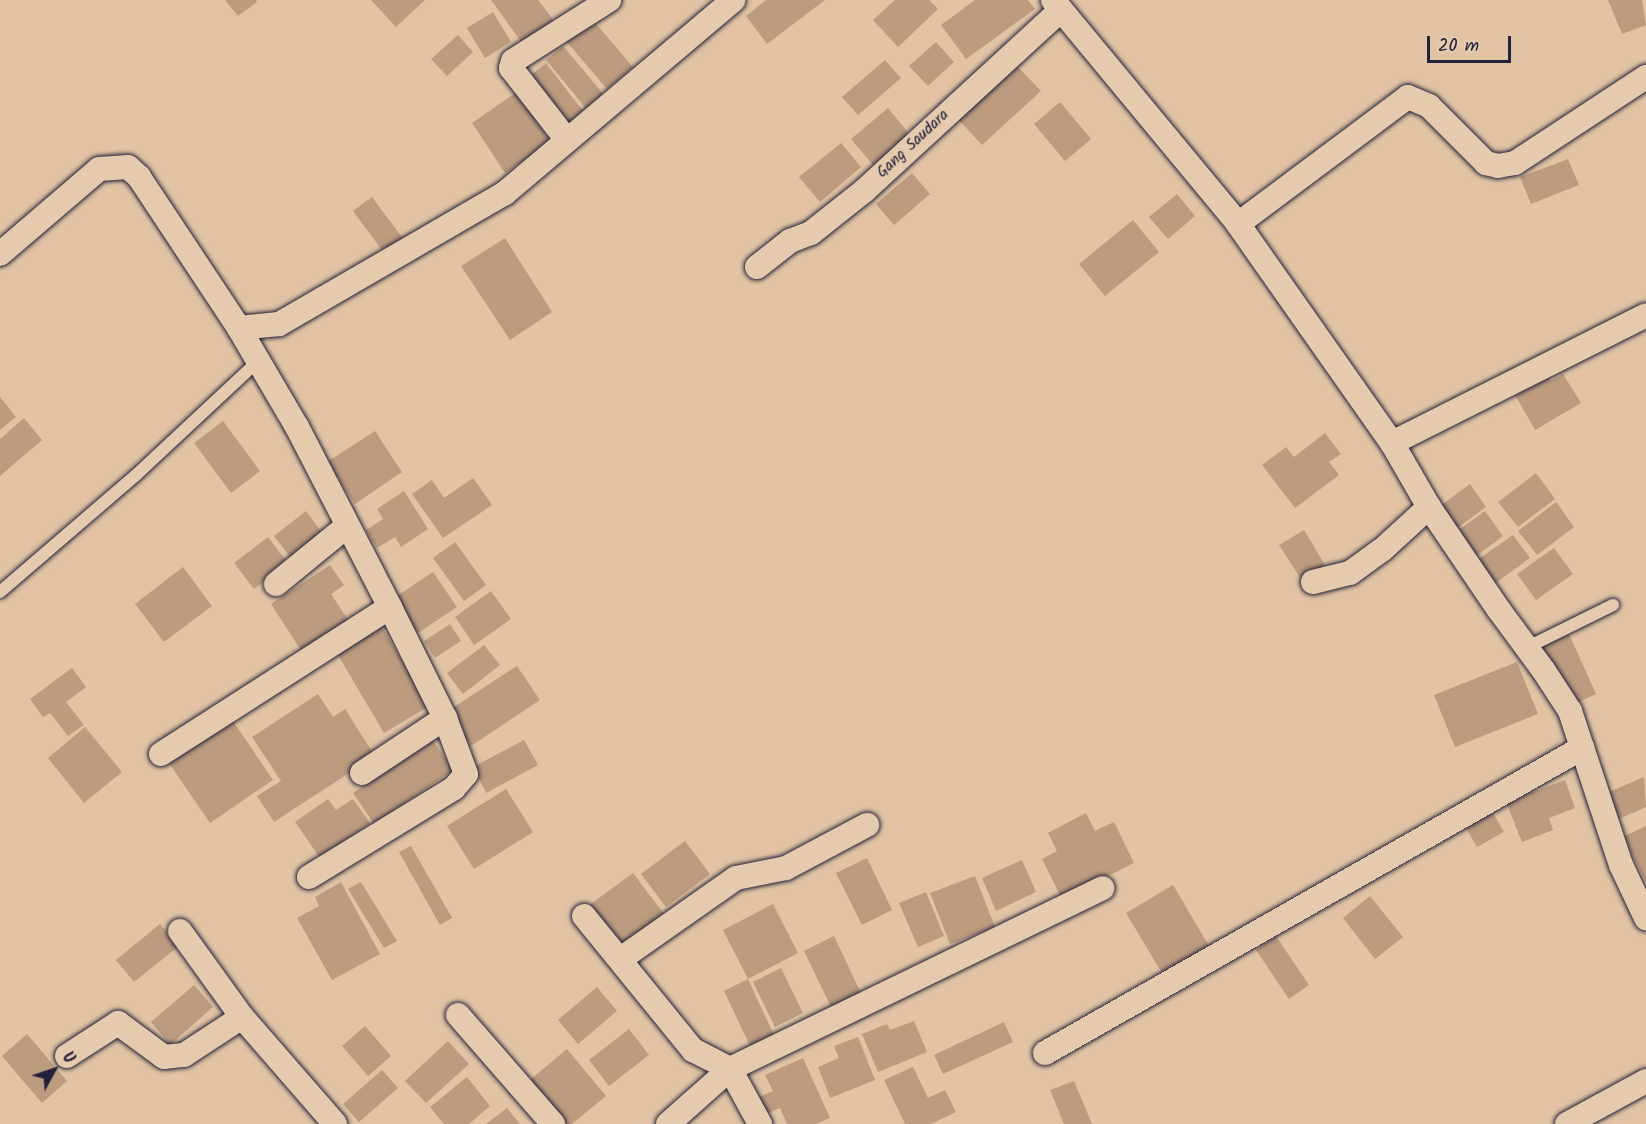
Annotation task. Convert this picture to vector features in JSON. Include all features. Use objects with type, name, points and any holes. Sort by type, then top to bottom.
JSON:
[{"type":"street","points":[[567,140],[511,68],[513,61],[609,0]]},
{"type":"street","points":[[239,328],[279,324],[505,193],[733,0]]},
{"type":"street","points":[[1057,5],[1238,224],[1392,443],[1429,507],[1528,647],[1570,711],[1621,866],[1646,918]]},
{"type":"street","name":"Gang Saudara","points":[[757,267],[790,241],[811,233],[865,190],[1057,5]]},
{"type":"street","points":[[1238,224],[1408,97],[1429,106],[1486,163],[1498,166],[1515,163],[1646,77]]},
{"type":"street","points":[[0,254],[99,169],[128,167],[139,177],[239,328],[297,427],[346,527],[390,607],[445,718],[465,770],[463,781],[309,877]]},
{"type":"street","points":[[1392,443],[1646,315]]},
{"type":"street","points":[[1312,582],[1350,573],[1382,550],[1429,507]]},
{"type":"street","points":[[276,584],[346,527]]},
{"type":"street","points":[[161,754],[390,607]]},
{"type":"street","points":[[362,773],[445,718]]},
{"type":"street","points":[[1045,1053],[1582,748]]},
{"type":"street","points":[[622,958],[736,878],[786,868],[867,825]]},
{"type":"street","points":[[668,1124],[730,1069],[1102,888]]},
{"type":"street","points":[[584,916],[622,958],[693,1050],[730,1069],[760,1124]]},
{"type":"street","points":[[180,931],[242,1017],[335,1124]]},
{"type":"street","points":[[458,1015],[553,1124]]},
{"type":"street","points":[[67,1056],[118,1023],[164,1057],[184,1055],[242,1017]]},
{"type":"street","points":[[1567,1124],[1646,1081]]},
{"type":"lane","points":[[0,592],[136,475],[257,362]]},
{"type":"lane","points":[[1528,647],[1613,605]]},
{"type":"building","points":[[225,0],[256,0],[257,2],[238,16]]},
{"type":"building","points":[[371,0],[425,0],[396,27]]},
{"type":"building","points":[[491,0],[538,0],[554,21],[523,44]]},
{"type":"building","points":[[766,0],[825,0],[767,44],[746,16]]},
{"type":"building","points":[[895,0],[929,0],[938,9],[898,47],[873,20]]},
{"type":"building","points":[[975,0],[1028,0],[1035,9],[966,59],[941,25]]},
{"type":"building","points":[[1608,0],[1642,0],[1646,25],[1622,34]]},
{"type":"building","points":[[493,12],[511,42],[485,58],[467,28]]},
{"type":"building","points":[[592,19],[633,67],[607,89],[566,41]]},
{"type":"building","points":[[458,35],[473,52],[447,76],[431,59]]},
{"type":"building","points":[[936,42],[954,62],[928,86],[909,66]]},
{"type":"building","points":[[563,46],[606,97],[589,112],[546,60]]},
{"type":"building","points":[[885,60],[901,78],[858,115],[842,97]]},
{"type":"building","points":[[546,63],[586,115],[564,132],[524,81]]},
{"type":"building","points":[[1015,64],[1041,91],[982,145],[957,118]]},
{"type":"building","points":[[517,92],[551,142],[505,173],[472,123]]},
{"type":"building","points":[[1060,102],[1091,139],[1065,161],[1034,124]]},
{"type":"building","points":[[888,108],[910,135],[873,165],[851,139]]},
{"type":"building","points":[[841,143],[861,167],[820,202],[799,177]]},
{"type":"building","points":[[1568,159],[1579,185],[1531,204],[1520,177]]},
{"type":"building","points":[[912,173],[930,194],[894,225],[876,204]]},
{"type":"building","points":[[1177,194],[1195,216],[1168,239],[1149,217]]},
{"type":"building","points":[[372,197],[404,240],[385,254],[353,211]]},
{"type":"building","points":[[1133,220],[1159,252],[1105,296],[1079,264]]},
{"type":"building","points":[[505,238],[552,312],[510,340],[461,266]]},
{"type":"building","points":[[1547,374],[1551,381],[1563,374],[1581,403],[1535,430],[1514,393]]},
{"type":"building","points":[[0,397],[16,417],[0,430]]},
{"type":"building","points":[[24,418],[42,440],[0,476],[0,439]]},
{"type":"building","points":[[223,421],[260,471],[231,493],[194,443]]},
{"type":"building","points":[[375,431],[402,472],[355,504],[327,462]]},
{"type":"building","points":[[1325,433],[1341,454],[1329,462],[1339,475],[1295,508],[1262,465],[1286,447],[1294,457]]},
{"type":"building","points":[[1536,473],[1555,499],[1518,527],[1498,502]]},
{"type":"building","points":[[473,478],[492,505],[443,538],[412,494],[432,480],[444,498]]},
{"type":"building","points":[[1470,484],[1486,507],[1456,529],[1440,506]]},
{"type":"building","points":[[404,491],[428,529],[401,547],[395,537],[377,548],[366,530],[383,519],[377,509]]},
{"type":"building","points":[[1556,502],[1574,527],[1537,555],[1518,531]]},
{"type":"building","points":[[306,511],[325,537],[293,561],[274,536]]},
{"type":"building","points":[[1485,511],[1503,536],[1475,557],[1457,531]]},
{"type":"building","points":[[1304,530],[1325,565],[1301,579],[1279,545]]},
{"type":"building","points":[[1513,535],[1530,558],[1490,587],[1473,563]]},
{"type":"building","points":[[268,537],[288,563],[254,589],[234,563]]},
{"type":"building","points":[[455,542],[486,585],[464,601],[433,558]]},
{"type":"building","points":[[1554,548],[1573,574],[1536,600],[1517,574]]},
{"type":"building","points":[[330,565],[344,585],[331,594],[351,624],[304,655],[271,604]]},
{"type":"building","points":[[183,567],[212,606],[164,642],[135,604]]},
{"type":"building","points":[[433,572],[457,607],[418,633],[394,598]]},
{"type":"building","points":[[491,591],[511,619],[474,645],[455,617]]},
{"type":"building","points":[[377,619],[429,706],[384,733],[332,645]]},
{"type":"building","points":[[450,624],[461,641],[435,658],[424,641]]},
{"type":"building","points":[[1568,632],[1596,694],[1568,707],[1540,645]]},
{"type":"building","points":[[484,645],[500,665],[463,694],[447,673]]},
{"type":"building","points":[[1517,662],[1538,714],[1455,747],[1434,695]]},
{"type":"building","points":[[517,666],[540,700],[471,746],[448,711]]},
{"type":"building","points":[[72,668],[86,687],[66,702],[84,725],[68,736],[50,713],[43,717],[30,699]]},
{"type":"building","points":[[318,694],[333,717],[345,709],[375,756],[274,822],[257,796],[281,781],[252,737]]},
{"type":"building","points":[[228,714],[273,780],[210,823],[165,757]]},
{"type":"building","points":[[85,727],[122,772],[84,803],[48,758]]},
{"type":"building","points":[[432,739],[453,770],[374,824],[353,793]]},
{"type":"building","points":[[524,740],[538,765],[486,793],[473,767]]},
{"type":"building","points":[[1644,777],[1646,807],[1614,821],[1602,795]]},
{"type":"building","points":[[1565,780],[1575,808],[1549,818],[1553,830],[1522,842],[1506,802]]},
{"type":"building","points":[[506,789],[533,832],[474,869],[447,826]]},
{"type":"building","points":[[328,799],[336,810],[353,799],[370,823],[320,858],[295,822]]},
{"type":"building","points":[[1086,813],[1095,831],[1114,822],[1134,863],[1062,899],[1042,859],[1057,851],[1048,833]]},
{"type":"building","points":[[1493,813],[1504,832],[1477,847],[1466,828]]},
{"type":"building","points":[[1646,826],[1646,882],[1623,837]]},
{"type":"building","points":[[685,841],[710,874],[666,907],[641,874]]},
{"type":"building","points":[[411,846],[452,918],[440,925],[399,852]]},
{"type":"building","points":[[867,858],[892,910],[862,925],[836,873]]},
{"type":"building","points":[[1022,860],[1036,892],[996,911],[982,878]]},
{"type":"building","points":[[633,873],[664,914],[620,948],[588,906]]},
{"type":"building","points":[[975,876],[995,927],[950,944],[930,893]]},
{"type":"building","points":[[341,882],[380,954],[332,980],[297,918],[319,906],[315,897]]},
{"type":"building","points":[[361,882],[397,941],[384,948],[348,889]]},
{"type":"building","points":[[1173,885],[1209,946],[1162,973],[1126,913]]},
{"type":"building","points":[[926,892],[944,936],[918,947],[899,903]]},
{"type":"building","points":[[1370,896],[1403,937],[1375,959],[1343,918]]},
{"type":"building","points":[[773,904],[798,953],[748,979],[723,930]]},
{"type":"building","points":[[160,924],[179,946],[134,982],[116,960]]},
{"type":"building","points":[[834,936],[861,993],[831,1007],[804,951]]},
{"type":"building","points":[[1276,936],[1309,985],[1289,999],[1256,950]]},
{"type":"building","points":[[781,968],[803,1013],[775,1027],[753,982]]},
{"type":"building","points":[[748,979],[774,1035],[750,1046],[724,991]]},
{"type":"building","points":[[194,985],[213,1007],[170,1045],[151,1022]]},
{"type":"building","points":[[597,987],[617,1011],[578,1044],[558,1020]]},
{"type":"building","points":[[914,1021],[927,1052],[878,1072],[862,1034],[887,1024],[890,1030]]},
{"type":"building","points":[[1004,1022],[1013,1042],[943,1074],[934,1055]]},
{"type":"building","points":[[365,1026],[391,1056],[368,1076],[342,1046]]},
{"type":"building","points":[[629,1029],[649,1055],[609,1086],[589,1060]]},
{"type":"building","points":[[27,1034],[67,1081],[42,1103],[2,1056]]},
{"type":"building","points":[[858,1037],[875,1080],[830,1098],[818,1067],[839,1058],[834,1046]]},
{"type":"building","points":[[448,1041],[469,1064],[426,1103],[405,1081]]},
{"type":"building","points":[[567,1049],[606,1096],[572,1124],[558,1124],[525,1084]]},
{"type":"building","points":[[803,1058],[830,1118],[816,1124],[787,1124],[780,1108],[765,1114],[757,1098],[773,1091],[765,1075]]},
{"type":"building","points":[[913,1067],[928,1098],[945,1090],[956,1112],[931,1124],[905,1124],[884,1080]]},
{"type":"building","points":[[382,1070],[398,1088],[359,1122],[343,1104]]},
{"type":"building","points":[[467,1077],[490,1106],[469,1124],[444,1124],[430,1107]]},
{"type":"building","points":[[1074,1081],[1092,1124],[1064,1124],[1050,1090]]},
{"type":"building","points":[[507,1108],[520,1124],[486,1124]]}]
